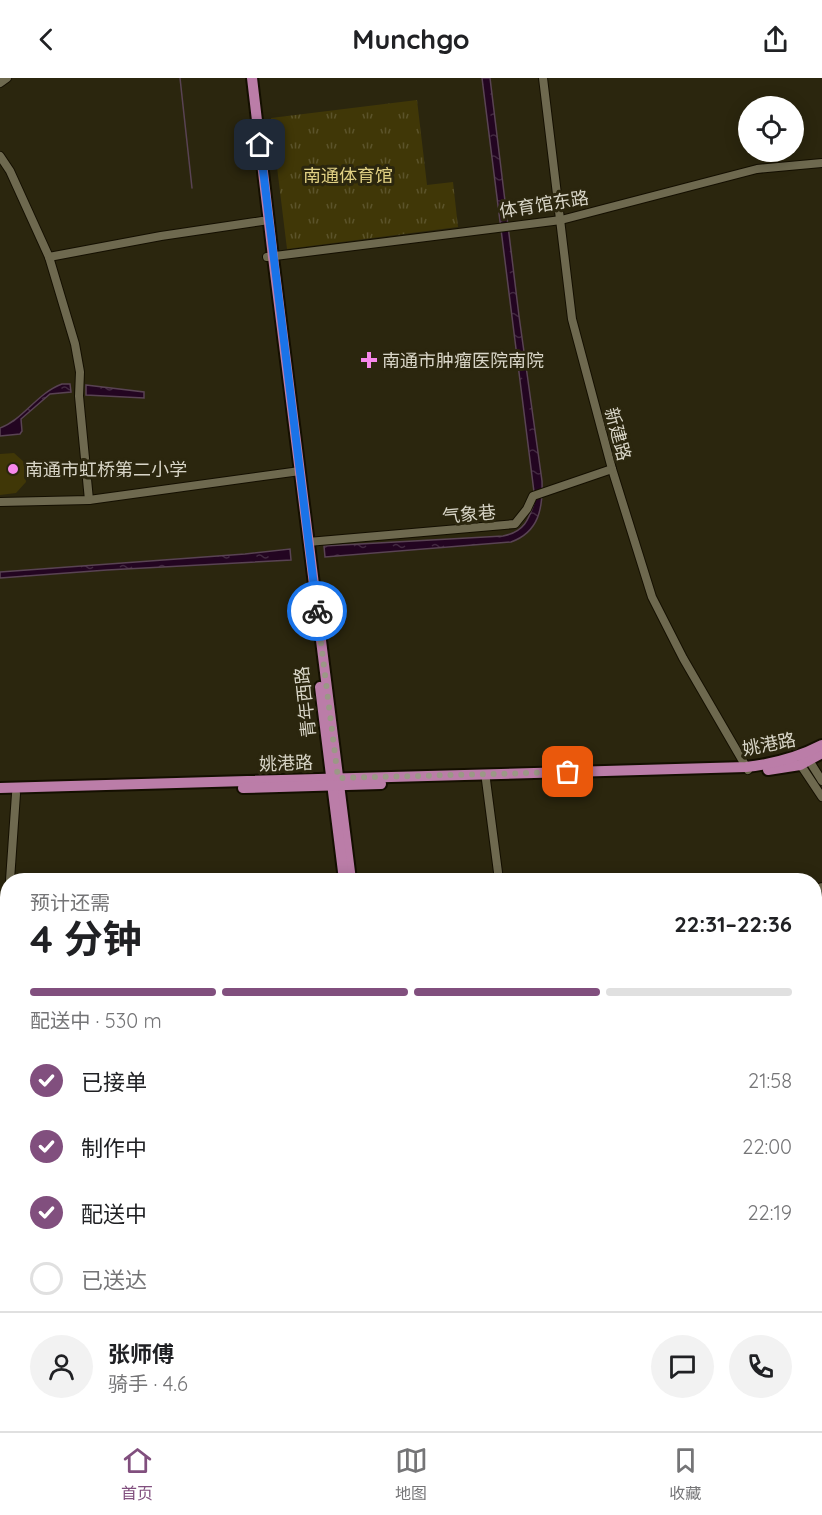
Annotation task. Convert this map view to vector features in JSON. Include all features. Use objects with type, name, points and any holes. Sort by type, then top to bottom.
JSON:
[{"type":"main road","name":"青年西路","points":[[244,78],[262,221],[270,257]]},
{"type":"main road","name":"青年西路","points":[[252,78],[270,257],[334,782]]},
{"type":"main road","name":"青年西路","points":[[297,471],[308,542],[334,782]]},
{"type":"main road","name":"姚港路","points":[[0,794],[785,769],[822,745]]},
{"type":"main road","name":"姚港路","points":[[803,759],[822,753]]},
{"type":"main road","name":"姚港路","points":[[0,788],[486,780],[747,769]]},
{"type":"main road","points":[[334,782],[343,873]]},
{"type":"main road","points":[[334,782],[350,873]]},
{"type":"street","points":[[0,83],[7,78]]},
{"type":"street","name":"新建路","points":[[543,78],[575,337],[612,469],[652,597],[683,658],[747,769]]},
{"type":"street","points":[[0,156],[10,171],[49,257],[66,313],[80,372],[79,396],[89,500]]},
{"type":"street","name":"体育馆东路","points":[[270,257],[561,220],[757,169],[822,164]]},
{"type":"street","points":[[49,257],[161,236],[262,221]]},
{"type":"street","name":"气象巷","points":[[308,542],[515,524],[533,496],[612,469]]},
{"type":"street","points":[[0,502],[89,500],[297,471]]},
{"type":"street","points":[[803,759],[822,781]]},
{"type":"street","points":[[803,759],[822,797]]},
{"type":"street","points":[[486,780],[498,873]]},
{"type":"street","points":[[10,873],[16,794]]},
{"type":"green space","name":"南通体育馆","points":[[417,100],[427,185],[453,182],[458,227],[287,249],[271,118]]},
{"type":"green space","points":[[14,453],[24,462],[26,482],[16,493],[0,495],[0,454]]},
{"type":"water","points":[[482,78],[490,78],[542,481],[540,510],[528,532],[511,542],[325,557],[324,546],[503,536],[521,528],[533,507],[535,500]]},
{"type":"water","points":[[62,384],[70,384],[71,392],[50,394],[21,419],[20,434],[0,436],[0,428],[16,419],[53,388]]},
{"type":"water","points":[[86,385],[144,392],[144,398],[86,395]]},
{"type":"water","points":[[290,549],[291,560],[0,578],[0,572]]},
{"type":"waterway","points":[[180,78],[192,188]]},
{"type":"way so far","points":[[317,611],[338,778],[568,772]]},
{"type":"place","name":"南通市肿瘤医院南院","points":[[369,360]]},
{"type":"place","name":"南通市虹桥第二小学","points":[[13,469]]},
{"type":"route","points":[[260,145],[317,611]]}]
